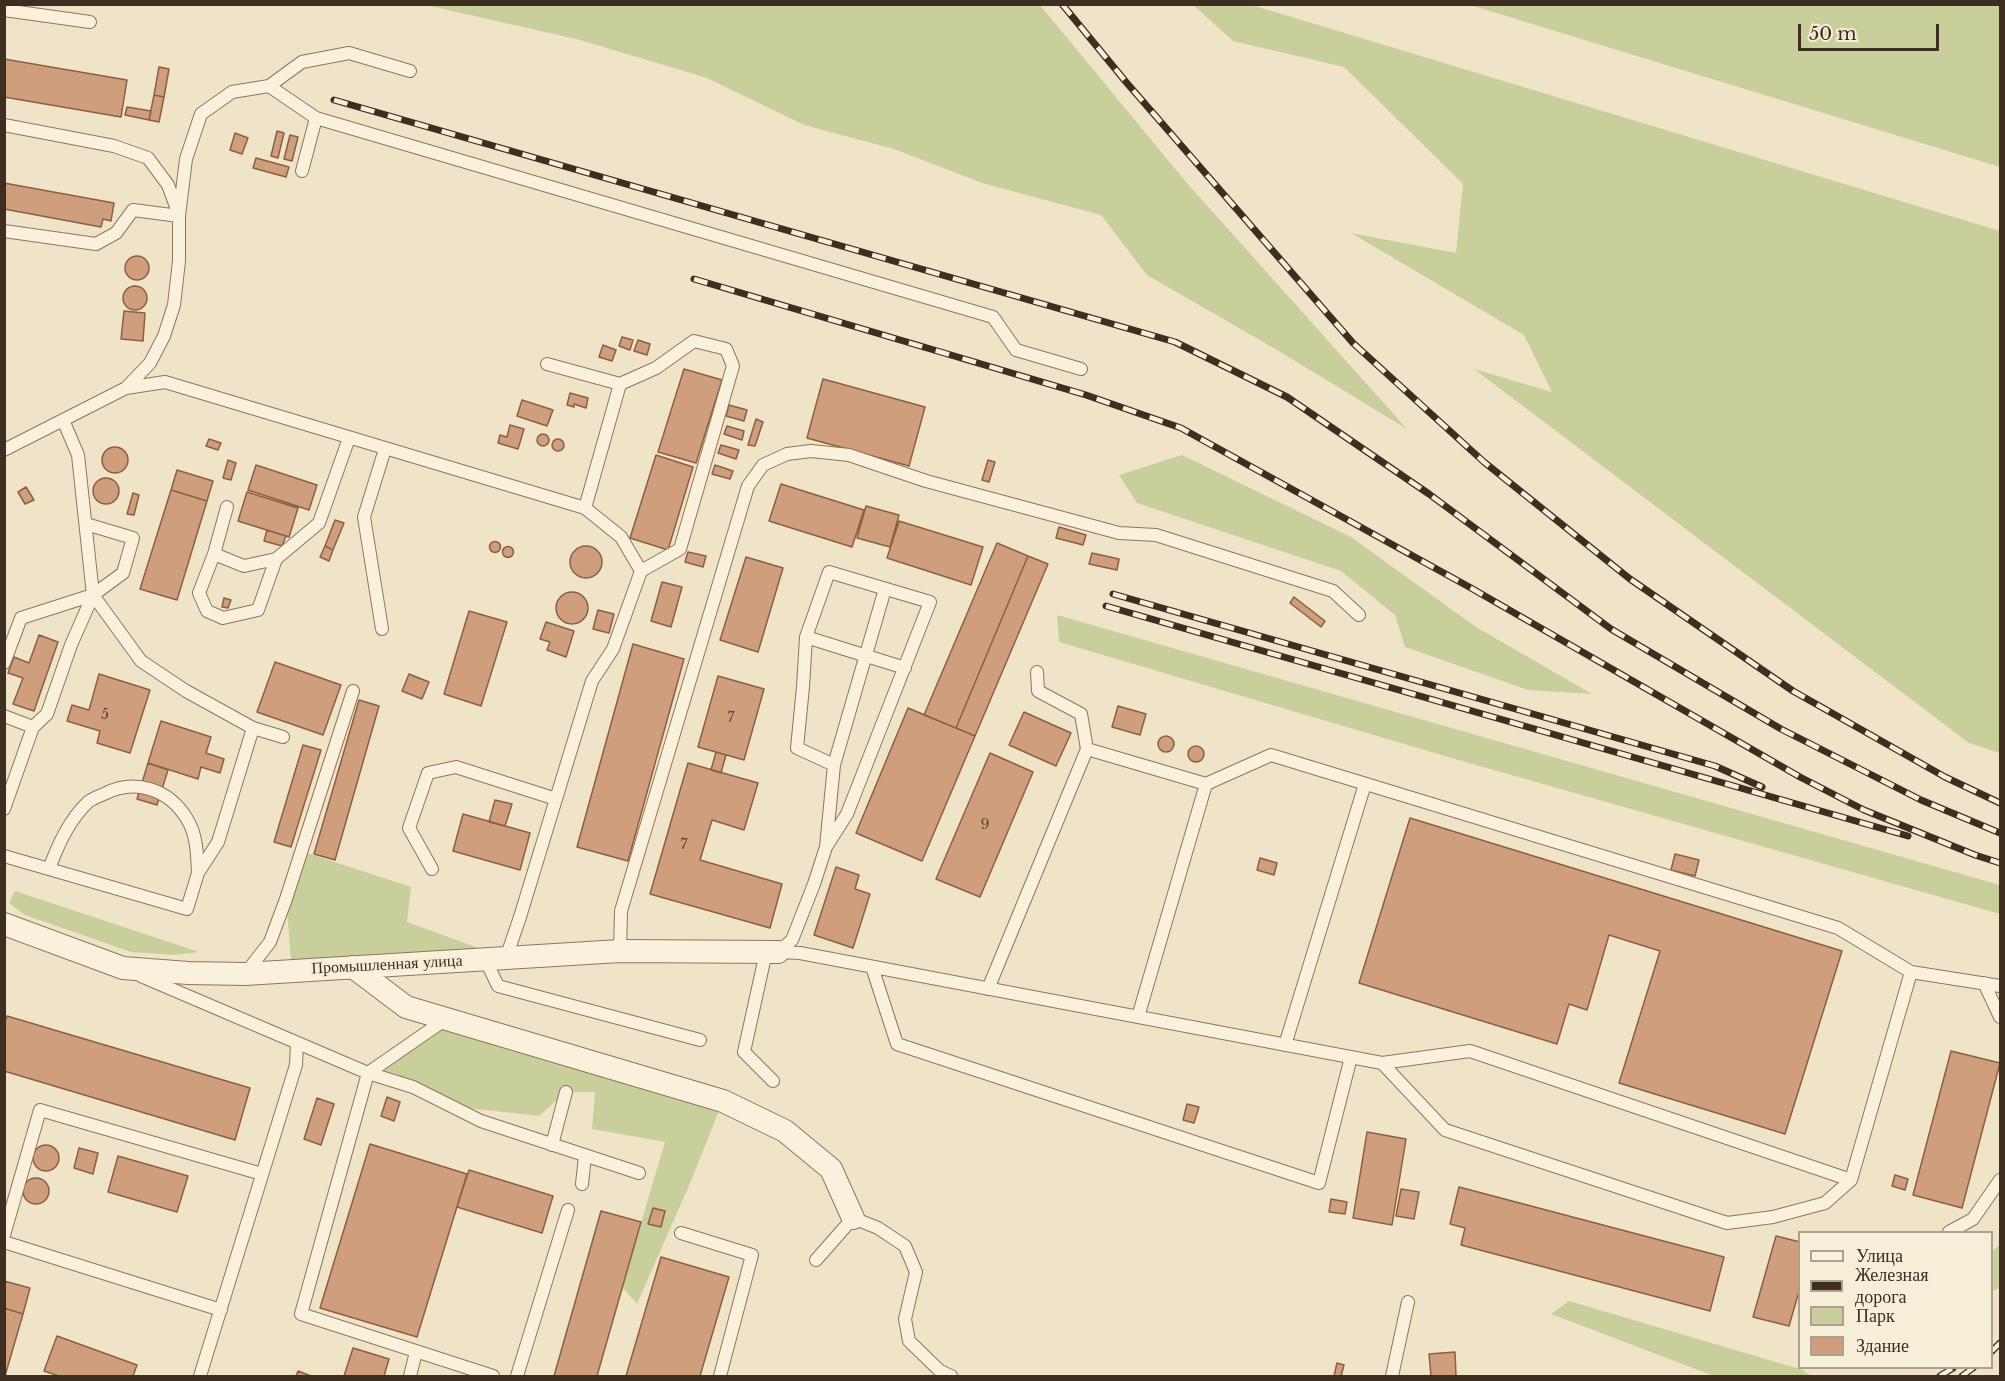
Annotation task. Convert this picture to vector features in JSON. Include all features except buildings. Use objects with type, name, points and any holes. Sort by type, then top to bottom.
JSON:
[{"type":"street","name":"Промышленная улица","points":[[4,924],[123,968],[188,973],[244,974],[620,951],[772,952]]},
{"type":"street","points":[[353,967],[406,1007],[723,1101],[785,1131],[831,1169],[853,1218]]},
{"type":"lane","points":[[4,10],[90,22]]},
{"type":"lane","points":[[126,388],[150,363],[167,326],[174,304],[179,261],[179,216],[186,159],[201,114],[232,92],[269,86],[302,62],[349,53],[410,71]]},
{"type":"lane","points":[[269,86],[316,118],[993,317],[1016,350],[1081,369]]},
{"type":"lane","points":[[302,171],[316,118]]},
{"type":"lane","points":[[4,126],[114,146],[148,158],[168,185],[179,216]]},
{"type":"lane","points":[[4,231],[96,244],[116,233],[133,210],[179,216]]},
{"type":"lane","points":[[547,364],[620,384],[657,368],[694,341],[726,349],[733,366],[680,549],[640,571],[613,650],[592,681],[520,917],[495,958],[498,986],[700,1040]]},
{"type":"lane","points":[[5,450],[126,388],[165,382],[585,508],[621,537],[640,571]]},
{"type":"lane","points":[[585,508],[620,384]]},
{"type":"lane","points":[[4,809],[33,727],[47,714],[71,645],[93,595],[78,455],[63,420]]},
{"type":"lane","points":[[214,554],[243,566],[276,559],[319,523],[349,438]]},
{"type":"lane","points":[[382,629],[364,517],[385,449]]},
{"type":"lane","points":[[620,951],[621,911],[748,486],[763,465],[786,454],[811,450],[849,455],[926,481],[1119,533],[1156,535],[1334,591],[1359,615]]},
{"type":"lane","points":[[226,507],[214,554],[199,593],[207,611],[223,618],[258,610],[276,559]]},
{"type":"lane","points":[[4,663],[21,618],[93,595],[123,573],[133,538],[86,524]]},
{"type":"lane","points":[[772,1081],[744,1052],[772,952],[792,940],[826,847],[847,814],[930,603],[830,572],[806,637],[796,748],[834,765]]},
{"type":"lane","points":[[826,847],[834,765],[885,589]]},
{"type":"lane","points":[[93,595],[141,660],[186,691],[253,728],[283,737]]},
{"type":"lane","points":[[806,637],[905,668]]},
{"type":"lane","points":[[988,989],[1087,749],[1081,714],[1038,691],[1036,672]]},
{"type":"lane","points":[[244,974],[270,942],[353,691]]},
{"type":"lane","points":[[4,716],[33,727]]},
{"type":"lane","points":[[4,856],[187,909],[198,873],[218,842],[253,728]]},
{"type":"lane","points":[[1087,749],[1206,784],[1271,755],[1838,928],[1911,972],[2001,986]]},
{"type":"lane","points":[[432,869],[409,828],[428,773],[456,767],[556,799]]},
{"type":"lane","points":[[1138,1017],[1206,784]]},
{"type":"lane","points":[[1285,1045],[1365,784]]},
{"type":"lane","points":[[49,869],[56,849],[72,821],[89,801],[113,789],[135,785],[152,789],[172,801],[187,819],[197,846],[198,873]]},
{"type":"lane","points":[[772,952],[800,953],[1382,1064],[1470,1051],[1851,1180]]},
{"type":"lane","points":[[872,967],[897,1044],[1319,1183],[1351,1058]]},
{"type":"lane","points":[[123,968],[368,1073],[413,1087],[481,1121],[639,1173]]},
{"type":"lane","points":[[1382,1064],[1445,1130],[1727,1223],[1773,1217],[1826,1203],[1851,1180],[1911,972]]},
{"type":"lane","points":[[1984,983],[2001,1017]]},
{"type":"lane","points":[[446,1019],[368,1073],[301,1314],[493,1377]]},
{"type":"lane","points":[[200,1377],[296,1065],[297,1043]]},
{"type":"lane","points":[[552,1145],[566,1092]]},
{"type":"lane","points":[[4,1234],[40,1110],[262,1174]]},
{"type":"lane","points":[[582,1184],[585,1156]]},
{"type":"lane","points":[[1952,1231],[1973,1219],[2001,1180]]},
{"type":"lane","points":[[517,1377],[568,1210]]},
{"type":"lane","points":[[816,1260],[853,1218],[878,1228],[905,1246],[916,1272],[905,1319],[909,1341],[940,1371],[951,1377]]},
{"type":"lane","points":[[681,1233],[752,1255],[720,1377]]},
{"type":"lane","points":[[4,1242],[221,1310]]},
{"type":"lane","points":[[1392,1377],[1408,1302]]},
{"type":"lane","points":[[410,1377],[416,1352]]},
{"type":"green space","points":[[426,5],[1040,5],[1186,182],[1407,429],[1147,275],[1101,215],[982,183],[894,149],[804,125],[707,78],[580,40]]},
{"type":"green space","points":[[1193,5],[1252,5],[2000,231],[2000,753],[1969,743],[1474,369],[1552,392],[1524,335],[1351,233],[1456,253],[1463,184],[1344,67],[1233,41]]},
{"type":"green space","points":[[1470,5],[2000,5],[2000,167]]},
{"type":"green space","points":[[1182,455],[1351,537],[1476,627],[1592,694],[1528,690],[1405,647],[1395,615],[1341,571],[1137,503],[1119,475]]},
{"type":"green space","points":[[1057,615],[2000,885],[2000,914],[1455,759],[1059,642]]},
{"type":"green space","points":[[301,851],[411,887],[407,922],[506,958],[292,971],[286,899]]},
{"type":"green space","points":[[15,891],[200,952],[173,955],[131,952],[25,915],[9,903]]},
{"type":"green space","points":[[446,1019],[723,1101],[637,1304],[622,1287],[665,1142],[592,1129],[595,1092],[566,1092],[539,1116],[451,1106],[368,1073]]},
{"type":"green space","points":[[2000,1244],[2000,1288],[1993,1291],[1993,1251]]},
{"type":"green space","points":[[1569,1301],[1803,1370],[1811,1376],[1714,1376],[1551,1314]]},
{"type":"railway","points":[[1062,4],[1126,82],[1353,343],[1484,462],[1630,579],[1793,691],[1945,777],[2000,803]]},
{"type":"railway","points":[[334,100],[1175,342],[1287,397],[1429,494],[1611,629],[1781,729],[1921,800],[2000,833]]},
{"type":"railway","points":[[694,279],[1086,395],[1181,428],[1471,588],[1800,777],[1864,810],[2000,863]]},
{"type":"railway","points":[[1113,594],[1715,766],[1762,787]]},
{"type":"railway","points":[[1106,606],[1908,836]]},
{"type":"railway","points":[[1993,1350],[2000,1343]]},
{"type":"railway","points":[[1940,1376],[1951,1369]]},
{"type":"railway","points":[[1962,1376],[1972,1369]]}]
